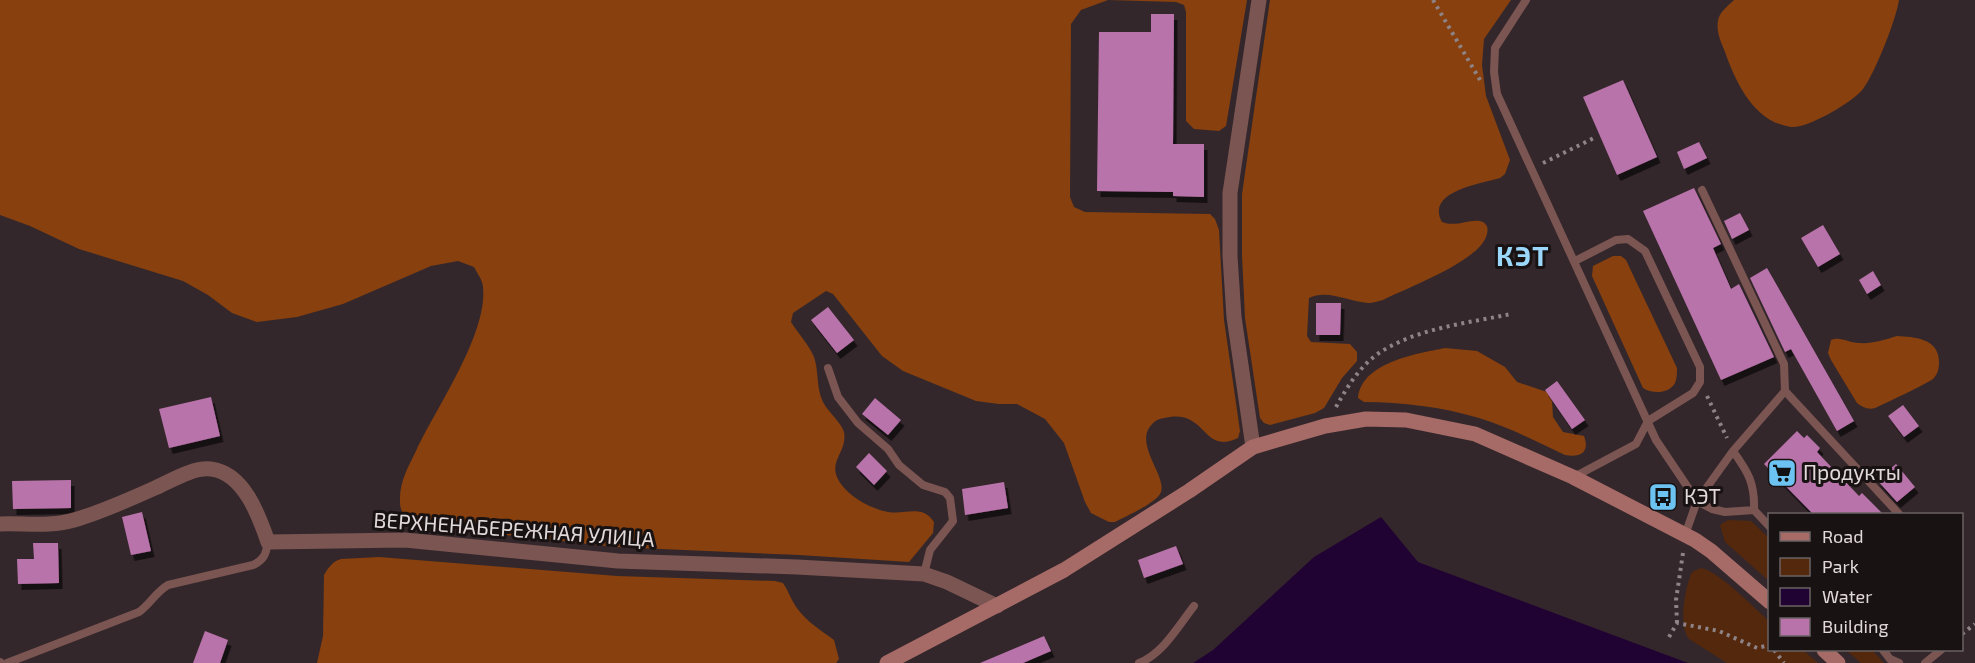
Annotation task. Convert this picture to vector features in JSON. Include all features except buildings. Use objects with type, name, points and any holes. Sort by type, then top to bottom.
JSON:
[{"type":"main road","points":[[887,663],[1064,570],[1125,533],[1253,447],[1325,426],[1366,419],[1406,420],[1475,434],[1573,477],[1711,550],[1768,600]]},
{"type":"main road","points":[[1825,651],[1838,663]]},
{"type":"street","points":[[1253,447],[1234,317],[1230,256],[1230,193],[1259,0]]},
{"type":"street","points":[[0,524],[62,523],[74,520],[195,471],[211,469],[225,474],[238,485],[258,515],[268,542]]},
{"type":"street","name":"ВЕРХНЕНАБЕРЕЖНАЯ УЛИЦА","points":[[268,542],[405,540],[618,561],[924,574],[947,582],[997,606]]},
{"type":"lane","points":[[1526,0],[1495,48],[1494,72],[1497,94],[1656,440],[1697,501],[1712,509],[1725,512],[1754,510]]},
{"type":"lane","points":[[1702,190],[1784,364],[1785,391],[1898,513]]},
{"type":"lane","points":[[1573,477],[1636,444],[1648,421],[1693,393],[1700,382],[1700,367],[1645,251],[1628,239],[1616,240],[1575,261]]},
{"type":"lane","points":[[828,368],[838,397],[858,423],[888,449],[899,465],[924,485],[945,492],[950,498],[953,521],[930,550],[924,574]]},
{"type":"lane","points":[[1685,535],[1697,501],[1732,451],[1785,391]]},
{"type":"lane","points":[[1732,451],[1751,479],[1754,510],[1768,525]]},
{"type":"lane","points":[[7,663],[139,612],[148,606],[159,590],[168,585],[260,562],[266,553],[268,542]]},
{"type":"lane","points":[[1139,663],[1158,651],[1194,606]]},
{"type":"lane","points":[[1884,651],[1890,659],[1899,663]]},
{"type":"lane","points":[[1925,663],[1940,651]]},
{"type":"path","points":[[1433,0],[1480,80],[1497,94]]},
{"type":"path","points":[[1532,169],[1594,138]]},
{"type":"path","points":[[1325,426],[1351,380],[1378,354],[1404,340],[1511,314]]},
{"type":"path","points":[[1700,382],[1732,451]]},
{"type":"path","points":[[1669,637],[1677,623],[1676,600],[1685,535]]},
{"type":"path","points":[[1677,623],[1719,631],[1758,648],[1768,646]]},
{"type":"path","points":[[1963,633],[1975,624]]},
{"type":"path","points":[[1775,651],[1784,663]]},
{"type":"green space","points":[[1728,520],[1751,521],[1768,537],[1768,580],[1725,542],[1720,525]]},
{"type":"green space","points":[[1701,568],[1717,576],[1768,620],[1768,651],[1804,651],[1818,663],[1727,663],[1689,639],[1683,616],[1685,596],[1692,572]]},
{"type":"green space","points":[[1847,651],[1873,651],[1884,663],[1861,663]]},
{"type":"shaded area","points":[[0,0],[1108,0],[1081,10],[1071,24],[1070,197],[1074,207],[1085,212],[1210,214],[1215,219],[1219,230],[1224,320],[1240,431],[1238,438],[1227,442],[1218,441],[1211,438],[1199,426],[1182,417],[1157,420],[1149,428],[1146,437],[1150,456],[1159,476],[1161,492],[1141,509],[1115,522],[1109,522],[1091,513],[1064,443],[1045,419],[1017,404],[976,401],[903,371],[882,356],[833,294],[826,291],[793,313],[791,322],[814,357],[823,402],[844,432],[843,446],[835,470],[841,484],[850,494],[869,506],[895,513],[913,511],[924,513],[934,522],[933,533],[909,562],[616,547],[413,525],[401,509],[401,488],[410,463],[459,370],[477,326],[482,306],[483,287],[474,267],[458,261],[431,266],[343,304],[297,317],[257,322],[232,313],[208,295],[183,281],[79,249],[0,215]]},
{"type":"shaded area","points":[[1108,0],[1247,0],[1226,126],[1219,131],[1194,129],[1186,121],[1186,12],[1184,5],[1176,2]]},
{"type":"shaded area","points":[[1270,0],[1511,0],[1484,39],[1482,65],[1486,96],[1510,160],[1505,174],[1500,178],[1469,186],[1448,196],[1441,203],[1439,211],[1442,222],[1448,224],[1474,221],[1485,223],[1487,234],[1482,244],[1458,263],[1383,300],[1368,303],[1331,295],[1309,298],[1307,336],[1311,342],[1350,344],[1357,352],[1357,361],[1342,378],[1324,408],[1315,413],[1270,425],[1264,423],[1260,418],[1245,318],[1242,194]]},
{"type":"shaded area","points":[[1734,0],[1899,0],[1884,46],[1863,89],[1850,101],[1829,114],[1808,124],[1791,127],[1778,124],[1757,109],[1748,99],[1735,76],[1718,33],[1720,15]]},
{"type":"shaded area","points":[[1613,256],[1621,256],[1626,260],[1677,368],[1675,383],[1665,391],[1655,392],[1643,388],[1592,276],[1593,266]]},
{"type":"shaded area","points":[[1897,336],[1918,338],[1930,343],[1938,354],[1937,373],[1930,381],[1875,408],[1863,407],[1857,403],[1831,360],[1828,353],[1831,340],[1869,343]]},
{"type":"shaded area","points":[[1445,348],[1477,351],[1505,367],[1517,382],[1547,392],[1552,401],[1553,417],[1563,432],[1584,436],[1586,446],[1583,453],[1576,456],[1565,455],[1512,430],[1451,411],[1393,403],[1364,402],[1358,398],[1369,376],[1380,368],[1406,357]]},
{"type":"shaded area","points":[[379,557],[617,576],[775,581],[783,583],[805,618],[834,640],[839,659],[836,663],[317,663],[323,636],[324,575],[331,565],[341,559]]},
{"type":"water","points":[[1381,517],[1418,562],[1688,663],[1193,663],[1213,650],[1314,557]]},
{"type":"place","name":"Продукты","points":[[1782,473]]},
{"type":"place","name":"КЭТ","points":[[1663,497]]},
{"type":"district","name":"КЭТ","points":[[1523,257]]}]
